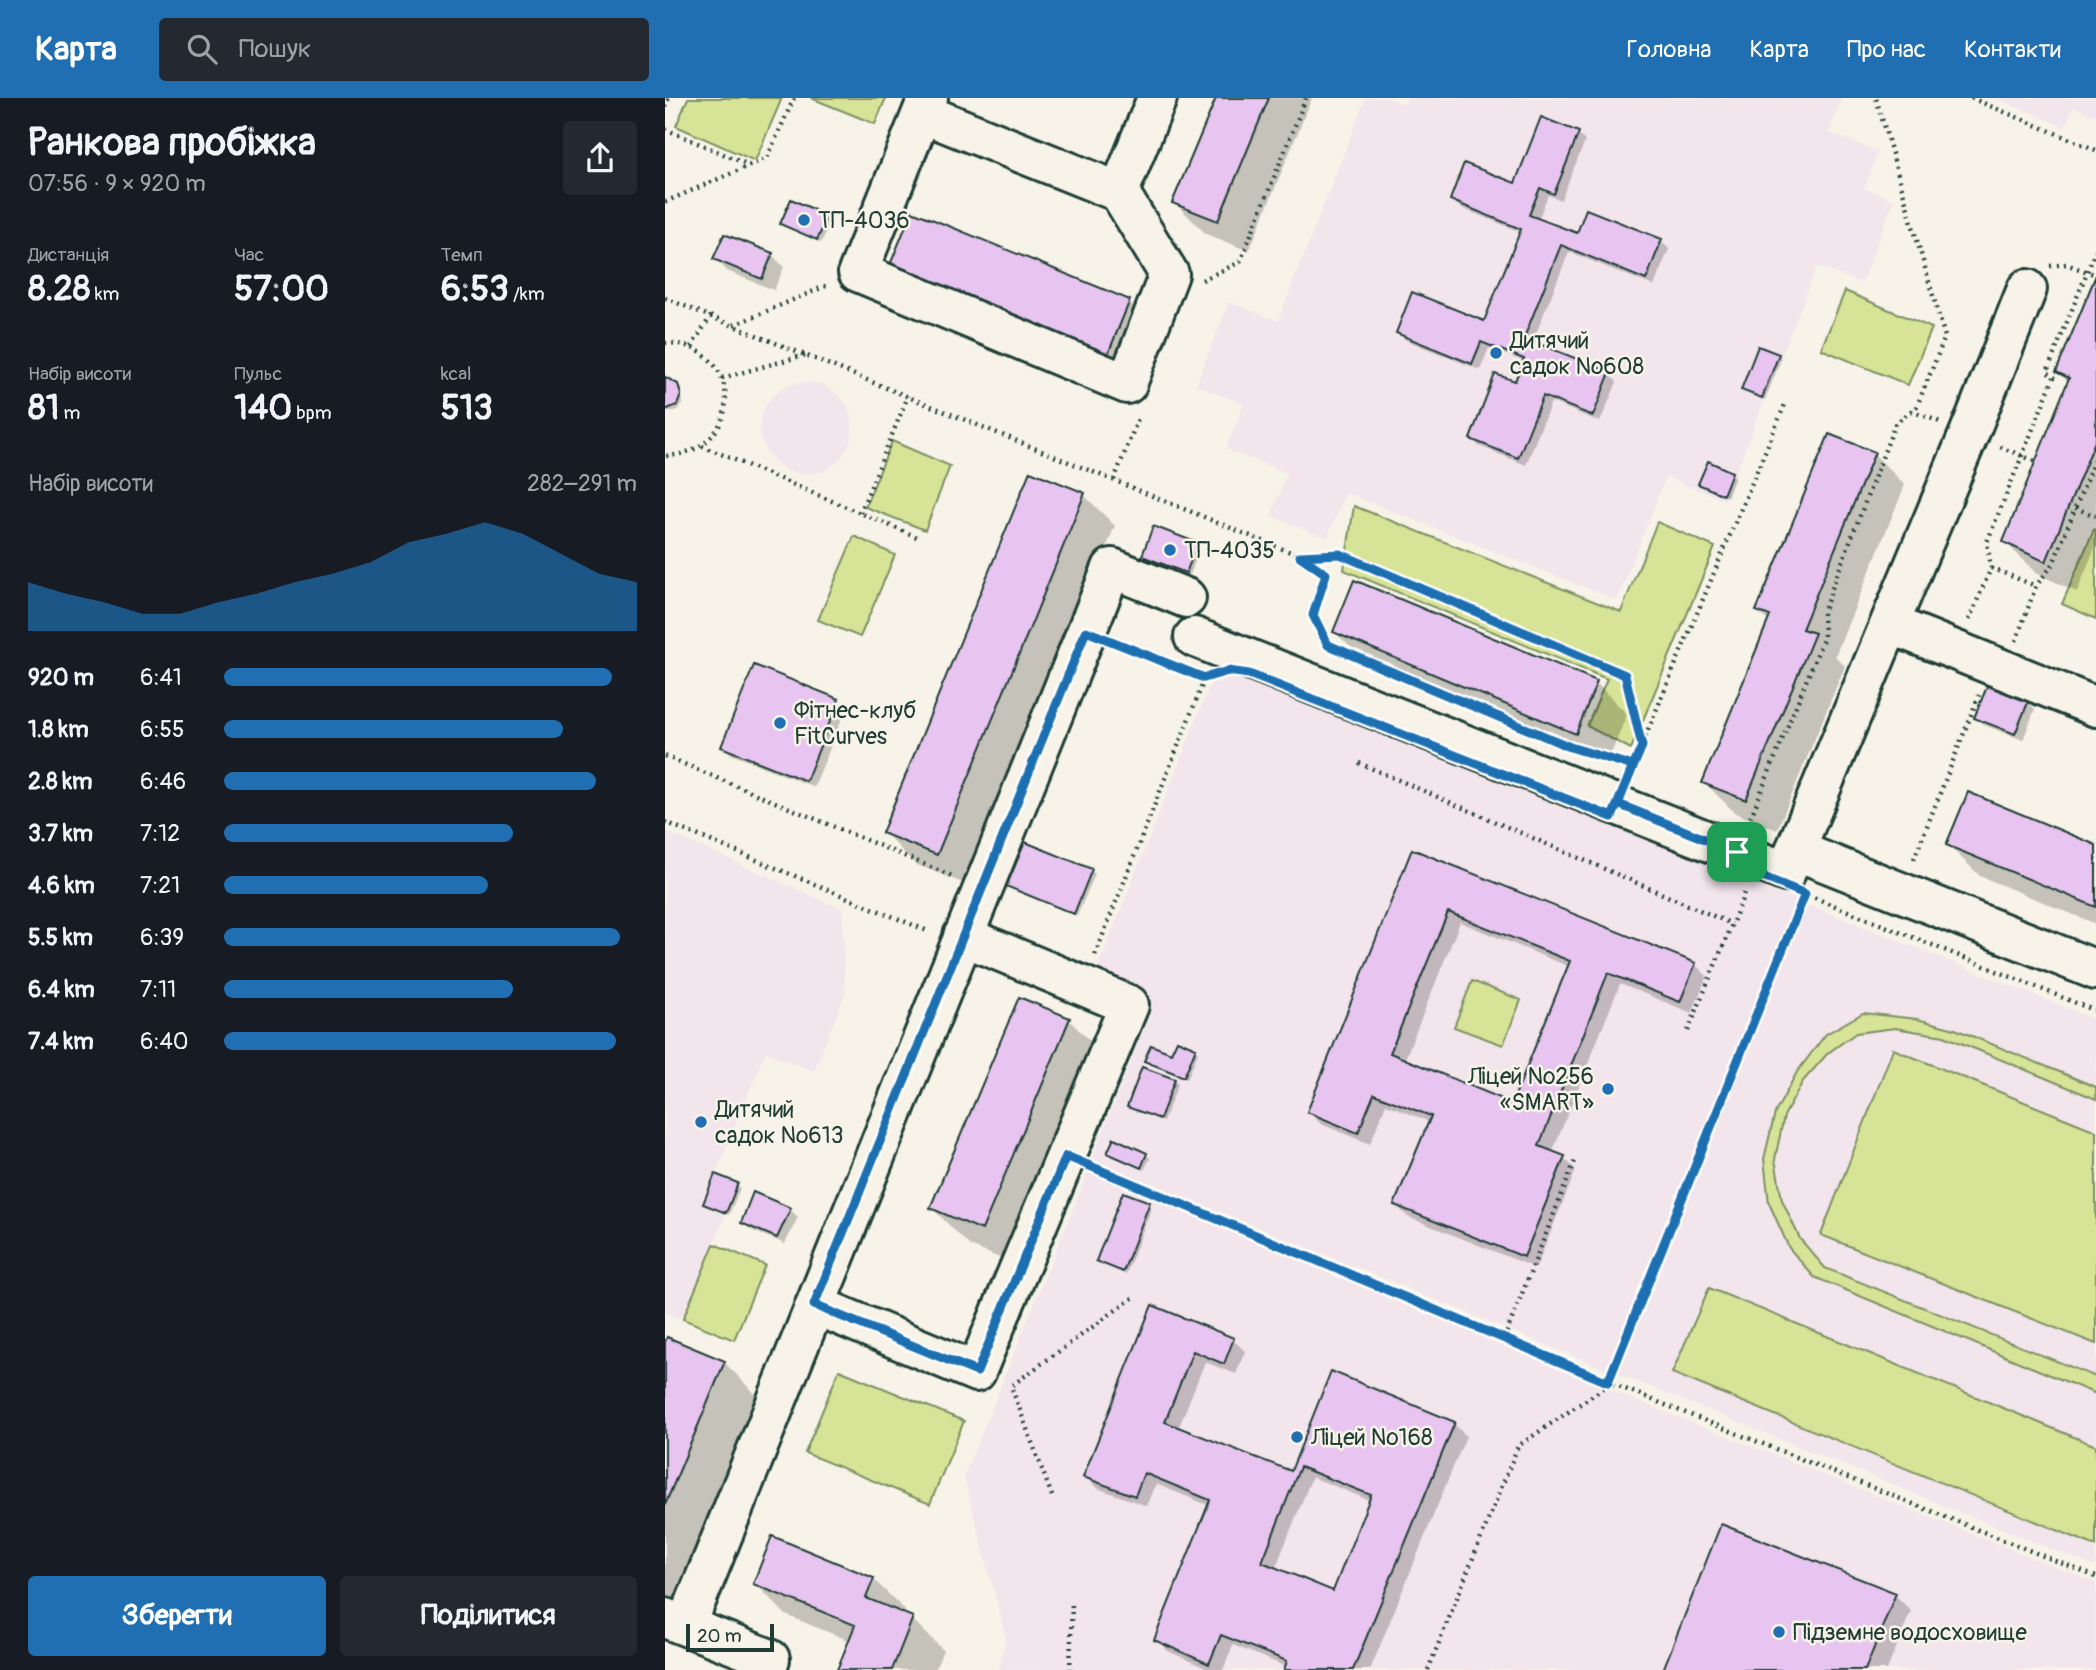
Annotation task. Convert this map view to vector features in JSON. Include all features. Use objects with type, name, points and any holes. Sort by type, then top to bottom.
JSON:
[{"type":"lane","points":[[1119,192],[1157,98]]},
{"type":"lane","points":[[925,105],[1119,192],[1169,274],[1126,384],[858,272],[925,105]]},
{"type":"lane","points":[[1189,659],[1618,804],[1742,869],[1786,872],[2027,289]]},
{"type":"lane","points":[[766,1670],[770,1660],[675,1622],[814,1305],[1112,568],[1186,598]]},
{"type":"lane","points":[[1890,624],[2096,707]]},
{"type":"lane","points":[[1795,850],[2096,970]]},
{"type":"lane","points":[[814,1305],[977,1372],[1129,1005],[961,941]]},
{"type":"path","points":[[665,107],[669,98]]},
{"type":"path","points":[[665,202],[767,158],[794,98]]},
{"type":"path","points":[[1192,285],[1240,262],[1306,98]]},
{"type":"path","points":[[1688,1031],[1732,925],[1742,869],[1824,637],[1823,612],[1895,425],[1917,406],[1945,337],[1876,98]]},
{"type":"path","points":[[1971,98],[2096,150]]},
{"type":"path","points":[[665,129],[749,166]]},
{"type":"path","points":[[1956,651],[1991,568],[1987,542],[2054,377],[2047,372],[2096,250]]},
{"type":"path","points":[[734,326],[858,272]]},
{"type":"path","points":[[665,298],[1300,556],[1326,574],[1313,615],[1328,645],[1570,747],[1633,766]]},
{"type":"path","points":[[691,347],[711,316]]},
{"type":"path","points":[[665,342],[677,342],[704,354],[715,365],[722,378],[726,397],[724,416],[716,433],[702,446],[685,455],[665,456]]},
{"type":"path","points":[[722,378],[805,355]]},
{"type":"path","points":[[860,513],[908,396]]},
{"type":"path","points":[[1618,804],[1786,402]]},
{"type":"path","points":[[1114,480],[1140,415]]},
{"type":"path","points":[[702,446],[917,537]]},
{"type":"path","points":[[1914,859],[2036,586],[2053,564],[2096,456]]},
{"type":"path","points":[[2075,508],[2096,516]]},
{"type":"path","points":[[1300,556],[1340,554],[1625,675],[1642,746]]},
{"type":"path","points":[[1991,568],[2036,586]]},
{"type":"path","points":[[1086,631],[1189,659],[1204,678]]},
{"type":"path","points":[[1204,678],[1216,674]]},
{"type":"path","points":[[1083,986],[1204,678]]},
{"type":"path","points":[[665,756],[982,889]]},
{"type":"path","points":[[1359,763],[1732,925]]},
{"type":"path","points":[[665,822],[961,941]]},
{"type":"path","points":[[1428,1670],[1518,1446],[1605,1387],[1608,1382],[1805,894],[2096,1011]]},
{"type":"path","points":[[1066,1156],[1608,1382],[2096,1577]]},
{"type":"path","points":[[1504,1339],[1575,1161]]},
{"type":"path","points":[[1052,1496],[1011,1386],[1134,1297]]},
{"type":"path","points":[[1070,1670],[1072,1602]]},
{"type":"shaded area","name":"Дитячий садок №608","points":[[1366,98],[1390,98],[1404,104],[1407,98],[1842,98],[1829,132],[1878,152],[1864,188],[1894,200],[1861,283],[1817,266],[1725,500],[1666,477],[1617,600],[1346,493],[1327,538],[1271,516],[1287,473],[1226,449],[1244,404],[1196,385],[1229,302],[1278,321]]},
{"type":"shaded area","points":[[1996,98],[2096,98],[2096,116],[2073,107],[2065,127]]},
{"type":"shaded area","points":[[806,382],[824,386],[838,396],[848,410],[852,428],[848,446],[838,460],[824,470],[806,474],[788,470],[774,460],[764,446],[760,428],[764,410],[774,396],[788,386]]},
{"type":"shaded area","name":"Ліцей №256 «SMART»","points":[[1229,677],[1249,680],[2096,1020],[2096,1567],[1092,1159],[1153,1006],[1092,982],[1211,683]]},
{"type":"shaded area","name":"Дитячий садок №613","points":[[665,831],[842,909],[845,994],[814,1071],[765,1052],[716,1173],[738,1183],[683,1319],[665,1312]]},
{"type":"shaded area","name":"Ліцей №168","points":[[1088,1172],[1630,1398],[2096,1583],[2096,1670],[999,1670],[1006,1638],[964,1476]]},
{"type":"green space","points":[[688,98],[782,98],[755,161],[676,126]]},
{"type":"green space","points":[[811,98],[886,98],[875,124]]},
{"type":"green space","points":[[1845,291],[1932,328],[1908,385],[1821,349]]},
{"type":"green space","points":[[892,441],[950,466],[925,530],[865,507]]},
{"type":"green space","points":[[1354,506],[1621,612],[1657,522],[1715,547],[1631,749],[1587,726],[1607,679],[1344,570]]},
{"type":"green space","points":[[2094,529],[2096,530],[2096,619],[2062,604]]},
{"type":"green space","points":[[854,536],[895,555],[860,637],[818,620]]},
{"type":"green space","points":[[1472,981],[1521,1000],[1503,1045],[1454,1027]]},
{"type":"green space","points":[[1863,1013],[1917,1019],[1955,1029],[2096,1087],[2096,1099],[1944,1036],[1895,1028],[1856,1033],[1828,1053],[1803,1081],[1784,1116],[1775,1159],[1782,1200],[1800,1239],[1825,1268],[2096,1377],[2096,1394],[1814,1277],[1789,1248],[1769,1203],[1764,1159],[1775,1113],[1797,1072],[1826,1034]]},
{"type":"green space","points":[[1893,1049],[2096,1131],[2096,1344],[1821,1235]]},
{"type":"green space","points":[[714,1244],[765,1265],[734,1340],[683,1319]]},
{"type":"green space","points":[[1709,1288],[2096,1446],[2096,1546],[1672,1373]]},
{"type":"green space","points":[[839,1370],[964,1421],[930,1504],[805,1453]]},
{"type":"building","points":[[1216,98],[1269,98],[1218,221],[1172,203]]},
{"type":"building","points":[[1541,117],[1579,132],[1554,194],[1540,188],[1529,215],[1577,233],[1586,209],[1662,239],[1646,280],[1561,245],[1524,338],[1610,372],[1593,416],[1543,396],[1518,458],[1470,439],[1495,374],[1515,381],[1524,359],[1481,342],[1472,364],[1396,333],[1412,292],[1484,321],[1521,229],[1450,200],[1464,163],[1515,183]]},
{"type":"building","name":"ТП-4036","points":[[791,199],[828,216],[817,240],[780,224]]},
{"type":"building","points":[[912,211],[1130,300],[1108,354],[890,265]]},
{"type":"building","points":[[724,234],[773,253],[762,279],[713,259]]},
{"type":"building","points":[[2096,275],[2096,439],[2046,562],[2003,542],[2069,378],[2056,372]]},
{"type":"building","points":[[1758,346],[1779,354],[1762,398],[1741,390]]},
{"type":"building","points":[[665,377],[678,384],[681,395],[677,405],[665,410]]},
{"type":"building","points":[[1829,434],[1875,452],[1802,629],[1815,633],[1746,800],[1702,783],[1770,616],[1756,611]]},
{"type":"building","points":[[1708,461],[1732,472],[1723,495],[1698,484]]},
{"type":"building","points":[[1030,471],[1085,493],[937,855],[882,833]]},
{"type":"building","name":"ТП-4035","points":[[1153,526],[1198,543],[1186,573],[1142,556]]},
{"type":"building","points":[[1354,580],[1597,681],[1576,734],[1333,632]]},
{"type":"building","name":"Фітнес-клуб FitCurves","points":[[754,665],[839,699],[806,781],[721,747]]},
{"type":"building","points":[[1988,684],[2029,700],[2015,734],[1974,718]]},
{"type":"building","points":[[1968,792],[2096,845],[2096,907],[1946,845]]},
{"type":"building","points":[[1025,842],[1092,869],[1074,914],[1006,886]]},
{"type":"building","points":[[1412,849],[1696,963],[1680,1002],[1608,973],[1539,1146],[1565,1156],[1524,1257],[1394,1205],[1431,1116],[1374,1094],[1358,1133],[1307,1112]],"holes":[[[1448,912],[1570,961],[1512,1103],[1390,1053]]]},
{"type":"building","points":[[1019,997],[1070,1018],[982,1230],[930,1208]]},
{"type":"building","points":[[1177,1040],[1196,1048],[1184,1077],[1144,1061],[1151,1045],[1171,1053]]},
{"type":"building","points":[[1142,1067],[1175,1079],[1160,1119],[1127,1107]]},
{"type":"building","points":[[1114,1138],[1147,1153],[1141,1168],[1107,1153]]},
{"type":"building","points":[[715,1174],[738,1183],[726,1213],[703,1204]]},
{"type":"building","points":[[753,1192],[791,1208],[777,1238],[741,1223]]},
{"type":"building","points":[[1123,1192],[1150,1202],[1123,1272],[1096,1261]]},
{"type":"building","points":[[1152,1305],[1234,1338],[1224,1364],[1193,1351],[1165,1422],[1291,1471],[1331,1371],[1455,1422],[1353,1670],[1284,1670],[1287,1661],[1221,1635],[1209,1664],[1154,1640],[1210,1500],[1144,1473],[1135,1496],[1083,1477]],"holes":[[[1300,1467],[1371,1495],[1333,1591],[1262,1562]]]},
{"type":"building","points":[[667,1337],[725,1361],[665,1505],[665,1342]]},
{"type":"building","name":"Підземне водосховище","points":[[1721,1524],[1896,1593],[1865,1670],[1663,1670]]},
{"type":"building","points":[[772,1536],[874,1578],[866,1598],[913,1617],[892,1670],[837,1670],[855,1625],[753,1584]]},
{"type":"place","name":"ТП-4036","points":[[804,220]]},
{"type":"place","name":"Дитячий садок №608","points":[[1496,353]]},
{"type":"place","name":"ТП-4035","points":[[1170,550]]},
{"type":"place","name":"Фітнес-клуб FitCurves","points":[[780,723]]},
{"type":"place","name":"Ліцей №256 «SMART»","points":[[1608,1089]]},
{"type":"place","name":"Дитячий садок №613","points":[[701,1122]]},
{"type":"place","name":"Ліцей №168","points":[[1297,1437]]},
{"type":"place","name":"Підземне водосховище","points":[[1779,1632]]},
{"type":"route","points":[[1737,852],[1618,804],[1633,766],[1570,747],[1328,645],[1313,615],[1326,574],[1300,556],[1340,554],[1625,675],[1642,746],[1618,804],[1612,817],[1249,674],[1228,671],[1204,678],[1086,631],[814,1305],[977,1372],[1066,1156],[1608,1382],[1805,894],[1732,864],[1737,852]]}]
